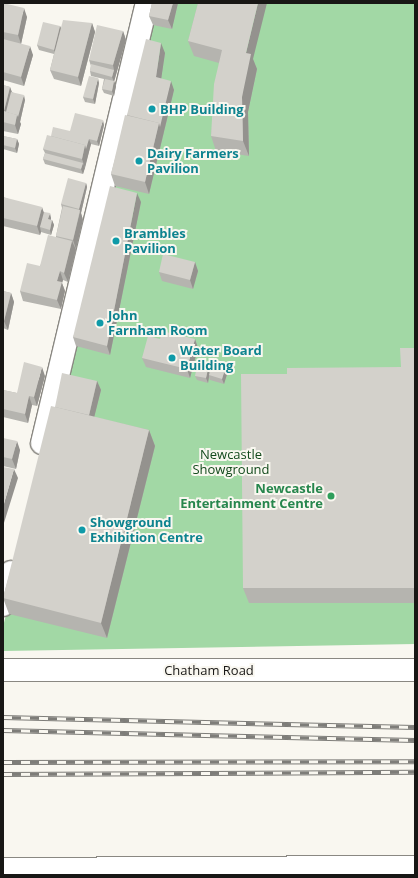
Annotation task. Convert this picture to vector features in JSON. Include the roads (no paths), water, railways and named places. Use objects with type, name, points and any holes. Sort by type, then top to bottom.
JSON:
[{"type":"street","points":[[36,467],[147,3]]},
{"type":"street","points":[[3,606],[16,552]]},
{"type":"street","name":"Chatham Road","points":[[3,670],[415,670]]},
{"type":"street","points":[[3,869],[144,872],[415,867]]},
{"type":"railway","points":[[3,717],[415,727]]},
{"type":"railway","points":[[3,730],[415,740]]},
{"type":"railway","points":[[3,762],[415,761]]},
{"type":"railway","points":[[3,774],[415,772]]},
{"type":"place","name":"BHP Building","points":[[152,109]]},
{"type":"place","name":"Dairy Farmers Pavilion","points":[[139,161]]},
{"type":"place","name":"Brambles Pavilion","points":[[116,241]]},
{"type":"place","name":"John Farnham Room","points":[[100,323]]},
{"type":"place","name":"Water Board Building","points":[[172,358]]},
{"type":"place","name":"Newcastle Entertainment Centre","points":[[331,496]]},
{"type":"place","name":"Showground Exhibition Centre","points":[[82,530]]},
{"type":"park label","name":"Newcastle Showground","points":[[231,462]]}]
